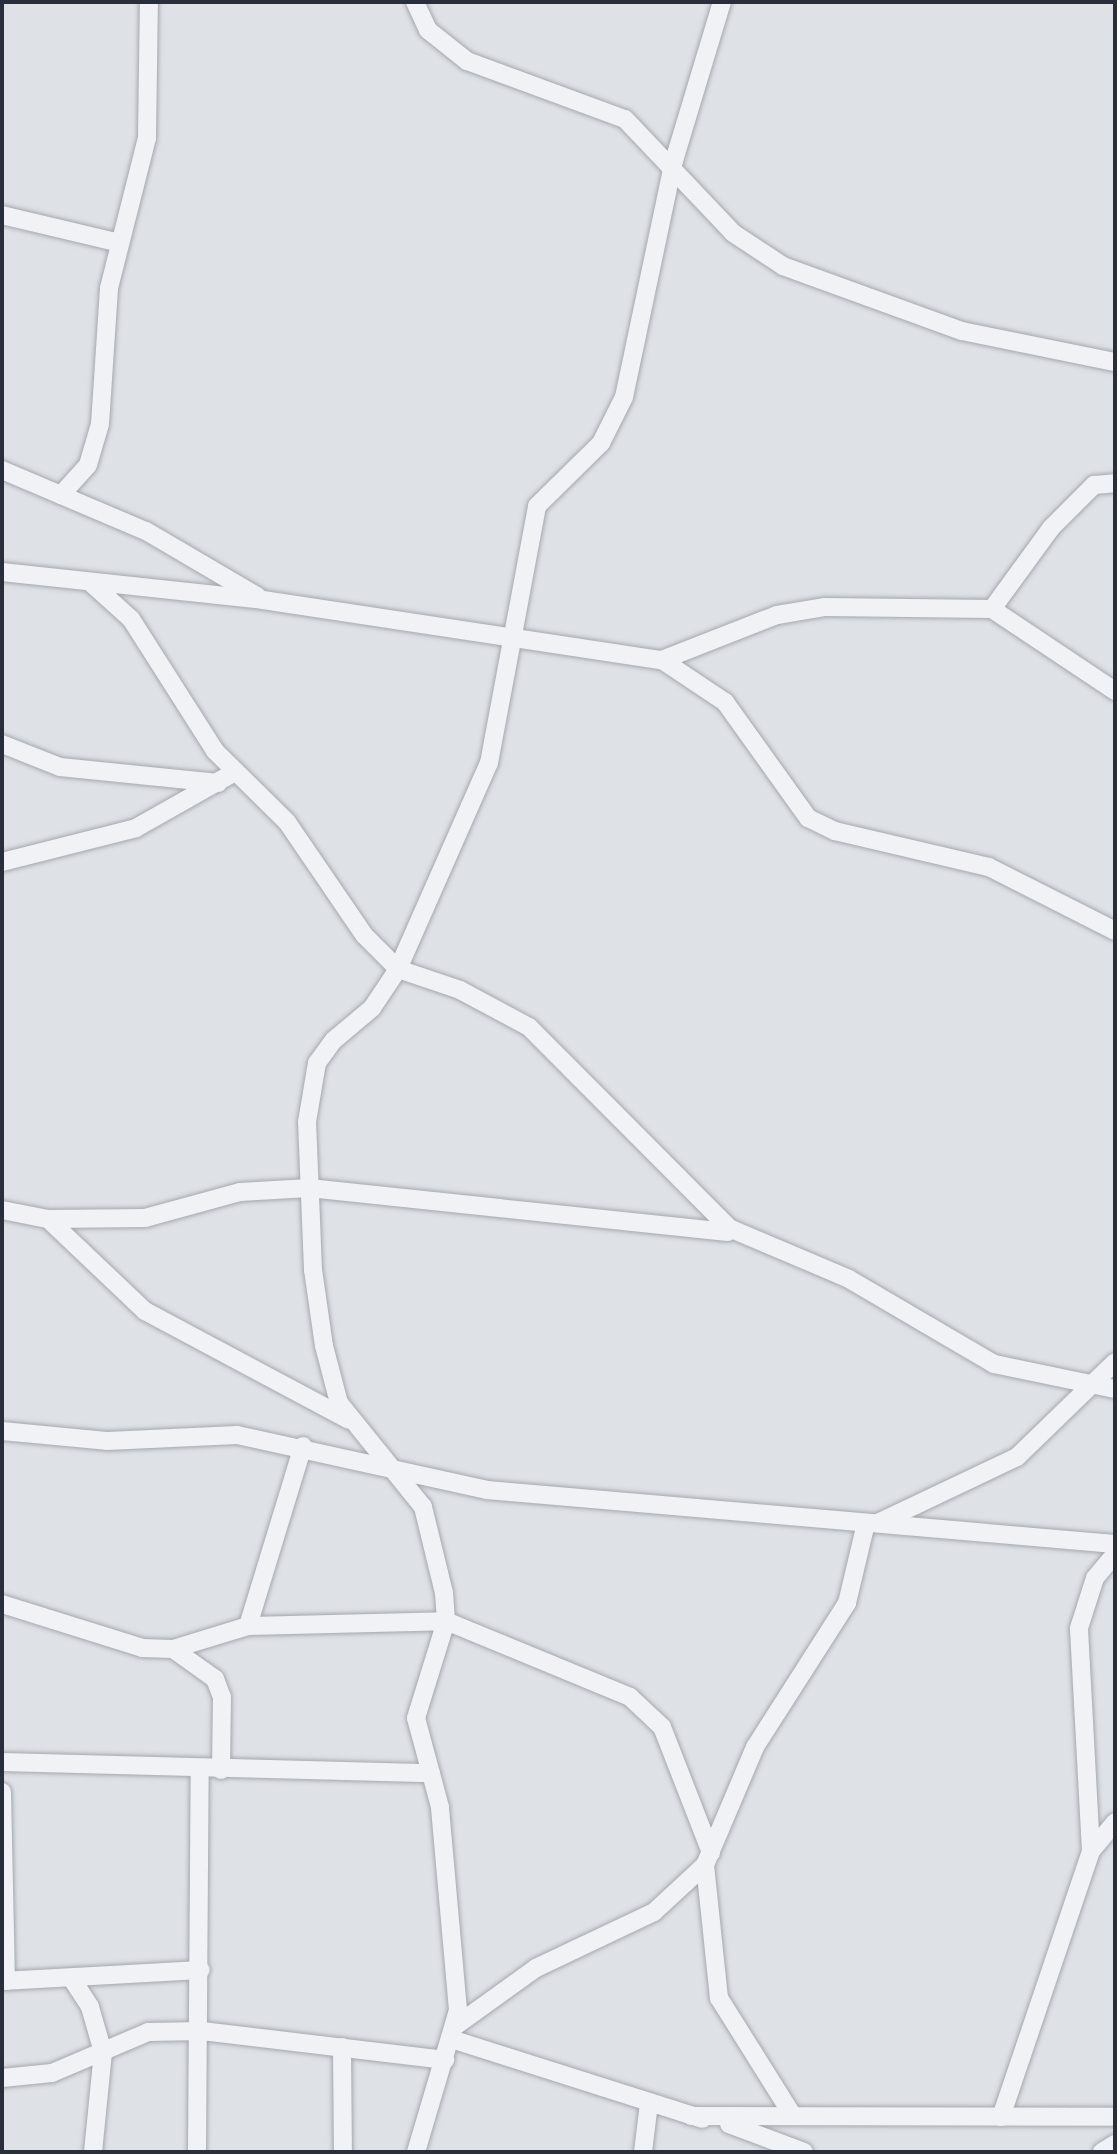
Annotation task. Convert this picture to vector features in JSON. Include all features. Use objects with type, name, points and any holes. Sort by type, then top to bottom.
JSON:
[{"type":"street","points":[[61,495],[96,449],[106,311],[147,138],[149,2]]},
{"type":"street","points":[[415,2],[428,30],[467,61],[609,110],[673,164],[733,233],[783,266],[962,331],[1115,362]]},
{"type":"street","points":[[416,2152],[453,2033],[440,1807],[416,1718],[446,1621],[435,1535],[423,1507],[339,1403],[324,1346],[309,1188],[307,1122],[317,1063],[372,1008],[398,969],[489,763],[509,640],[537,506],[601,443],[624,397],[673,164],[722,2]]},
{"type":"street","points":[[2,215],[120,243]]},
{"type":"street","points":[[2,470],[146,531],[263,600]]},
{"type":"street","points":[[992,609],[1073,506],[1094,485],[1115,483]]},
{"type":"street","points":[[2,572],[263,600],[509,640],[662,660],[725,702],[808,818],[835,831],[989,867],[1115,931]]},
{"type":"street","points":[[90,582],[145,638],[196,724],[235,772],[309,849],[364,935],[398,969],[460,990],[529,1027],[593,1085],[710,1216],[742,1234],[849,1279],[994,1364],[1115,1389]]},
{"type":"street","points":[[662,660],[777,615],[825,607],[992,609],[1115,691]]},
{"type":"street","points":[[2,744],[60,767],[218,783]]},
{"type":"street","points":[[2,862],[106,839],[235,772]]},
{"type":"street","points":[[2,1210],[48,1219],[145,1218],[240,1192],[309,1188],[660,1219],[742,1234]]},
{"type":"street","points":[[48,1219],[145,1311],[355,1424]]},
{"type":"street","points":[[453,2033],[536,1968],[654,1912],[708,1859],[755,1747],[847,1603],[871,1523],[1017,1457],[1095,1386],[1115,1362]]},
{"type":"street","points":[[2,1431],[107,1441],[237,1435],[303,1446],[487,1490],[1115,1544]]},
{"type":"street","points":[[248,1626],[303,1446]]},
{"type":"street","points":[[1091,1851],[1079,1628],[1095,1578],[1115,1554]]},
{"type":"street","points":[[2,1604],[94,1637],[173,1649],[248,1626],[446,1621],[648,1710],[662,1727],[708,1859],[719,1998],[793,2116]]},
{"type":"street","points":[[173,1649],[215,1679],[222,1697],[221,1770]]},
{"type":"street","points":[[2,1762],[431,1773]]},
{"type":"street","points":[[197,2152],[202,2031],[200,1769]]},
{"type":"street","points":[[2,1792],[4,1981],[201,1970]]},
{"type":"street","points":[[1001,2117],[1091,1851],[1115,1822]]},
{"type":"street","points":[[72,1979],[90,2007],[103,2052],[93,2152]]},
{"type":"street","points":[[2,2078],[52,2073],[148,2032],[202,2031],[445,2060]]},
{"type":"street","points":[[453,2033],[649,2103],[740,2126],[804,2152]]},
{"type":"street","points":[[342,2047],[343,2152]]},
{"type":"street","points":[[643,2152],[649,2103]]},
{"type":"street","points":[[691,2116],[1115,2117]]},
{"type":"street","points":[[1102,2152],[1115,2144]]}]
